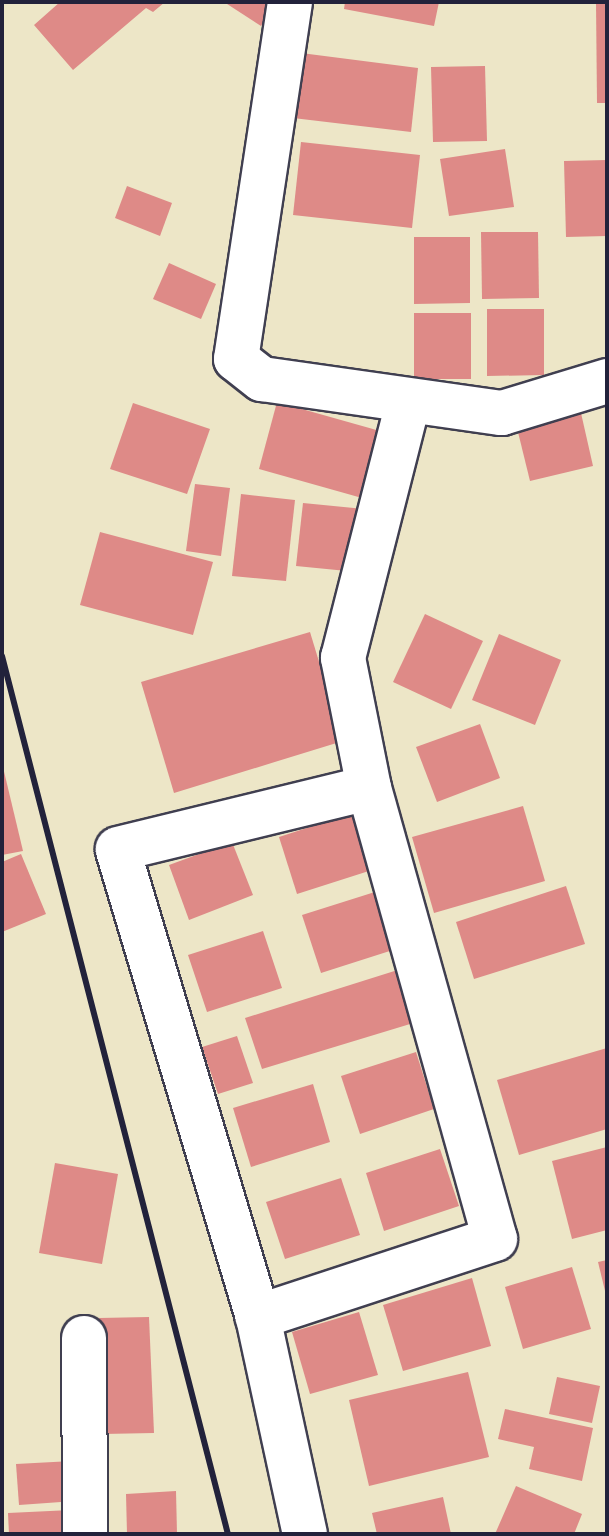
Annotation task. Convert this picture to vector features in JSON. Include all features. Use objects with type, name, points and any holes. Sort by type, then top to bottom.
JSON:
[{"type":"street","points":[[290,2],[236,359],[262,379],[408,403],[502,413],[607,381]]},
{"type":"street","points":[[258,1317],[495,1239],[369,788],[343,658],[408,403]]},
{"type":"street","points":[[305,1534],[258,1317],[118,849],[369,788]]},
{"type":"street","points":[[84,1338],[85,1534]]},
{"type":"building","points":[[60,2],[165,2],[153,12],[146,8],[73,70],[34,25]]},
{"type":"building","points":[[224,2],[277,2],[261,26]]},
{"type":"building","points":[[345,2],[439,2],[434,26],[344,9]]},
{"type":"building","points":[[596,2],[607,2],[607,103],[597,103]]},
{"type":"building","points":[[301,53],[418,68],[411,132],[293,118]]},
{"type":"building","points":[[485,66],[487,141],[433,142],[431,67]]},
{"type":"building","points":[[301,142],[420,155],[412,228],[293,215]]},
{"type":"building","points":[[505,149],[514,207],[449,216],[440,159]]},
{"type":"building","points":[[607,160],[607,236],[566,237],[564,161]]},
{"type":"building","points":[[127,186],[172,203],[160,236],[115,218]]},
{"type":"building","points":[[481,232],[538,232],[539,298],[482,299]]},
{"type":"building","points":[[414,237],[470,237],[470,303],[414,304]]},
{"type":"building","points":[[169,263],[216,284],[201,319],[153,299]]},
{"type":"building","points":[[487,309],[544,309],[544,375],[487,376]]},
{"type":"building","points":[[414,313],[471,313],[471,379],[414,379]]},
{"type":"building","points":[[277,402],[380,431],[362,498],[259,469]]},
{"type":"building","points":[[133,403],[210,429],[187,494],[110,469]]},
{"type":"building","points":[[581,413],[593,466],[530,481],[517,428]]},
{"type":"building","points":[[195,484],[230,488],[221,556],[186,551]]},
{"type":"building","points":[[241,494],[295,500],[286,581],[232,576]]},
{"type":"building","points":[[303,503],[364,509],[357,572],[296,566]]},
{"type":"building","points":[[100,532],[213,562],[193,635],[80,605]]},
{"type":"building","points":[[425,614],[483,641],[451,709],[393,682]]},
{"type":"building","points":[[310,632],[343,741],[174,793],[141,682]]},
{"type":"building","points":[[499,634],[561,660],[535,725],[472,700]]},
{"type":"building","points":[[480,724],[500,778],[437,802],[416,747]]},
{"type":"building","points":[[2,763],[23,851],[2,855]]},
{"type":"building","points":[[523,806],[545,881],[434,913],[412,837]]},
{"type":"building","points":[[353,813],[372,870],[297,894],[279,837]]},
{"type":"building","points":[[232,842],[253,895],[189,920],[169,865]]},
{"type":"building","points":[[21,854],[46,914],[2,932],[2,862]]},
{"type":"building","points":[[566,886],[585,944],[474,979],[456,922]]},
{"type":"building","points":[[378,891],[396,949],[321,973],[302,915]]},
{"type":"building","points":[[263,931],[282,988],[207,1012],[188,955]]},
{"type":"building","points":[[404,968],[420,1021],[262,1069],[245,1018]]},
{"type":"building","points":[[237,1036],[253,1083],[218,1094],[202,1047]]},
{"type":"building","points":[[607,1048],[607,1129],[519,1155],[497,1080]]},
{"type":"building","points":[[416,1052],[434,1109],[360,1134],[341,1076]]},
{"type":"building","points":[[313,1084],[330,1142],[251,1167],[233,1108]]},
{"type":"building","points":[[607,1147],[607,1230],[572,1239],[552,1161]]},
{"type":"building","points":[[440,1149],[459,1206],[384,1231],[366,1173]]},
{"type":"building","points":[[55,1163],[118,1174],[102,1264],[39,1253]]},
{"type":"building","points":[[341,1178],[360,1235],[285,1259],[266,1202]]},
{"type":"building","points":[[607,1260],[607,1295],[606,1295],[598,1262]]},
{"type":"building","points":[[572,1267],[591,1329],[523,1349],[505,1287]]},
{"type":"building","points":[[472,1278],[491,1346],[403,1371],[383,1305]]},
{"type":"building","points":[[359,1312],[378,1375],[310,1394],[292,1332]]},
{"type":"building","points":[[149,1317],[154,1433],[103,1434],[99,1318]]},
{"type":"building","points":[[468,1372],[489,1457],[369,1486],[349,1400]]},
{"type":"building","points":[[557,1377],[600,1386],[592,1423],[549,1414]]},
{"type":"building","points":[[505,1409],[593,1428],[582,1481],[529,1469],[534,1447],[498,1439]]},
{"type":"building","points":[[72,1461],[75,1501],[19,1505],[16,1464]]},
{"type":"building","points":[[516,1486],[582,1514],[574,1534],[495,1534]]},
{"type":"building","points":[[176,1491],[177,1534],[127,1534],[126,1494]]},
{"type":"building","points":[[443,1497],[451,1534],[377,1534],[372,1513]]},
{"type":"building","points":[[71,1510],[72,1534],[9,1534],[8,1513]]},
{"type":"railway","points":[[2,656],[228,1534]]}]
